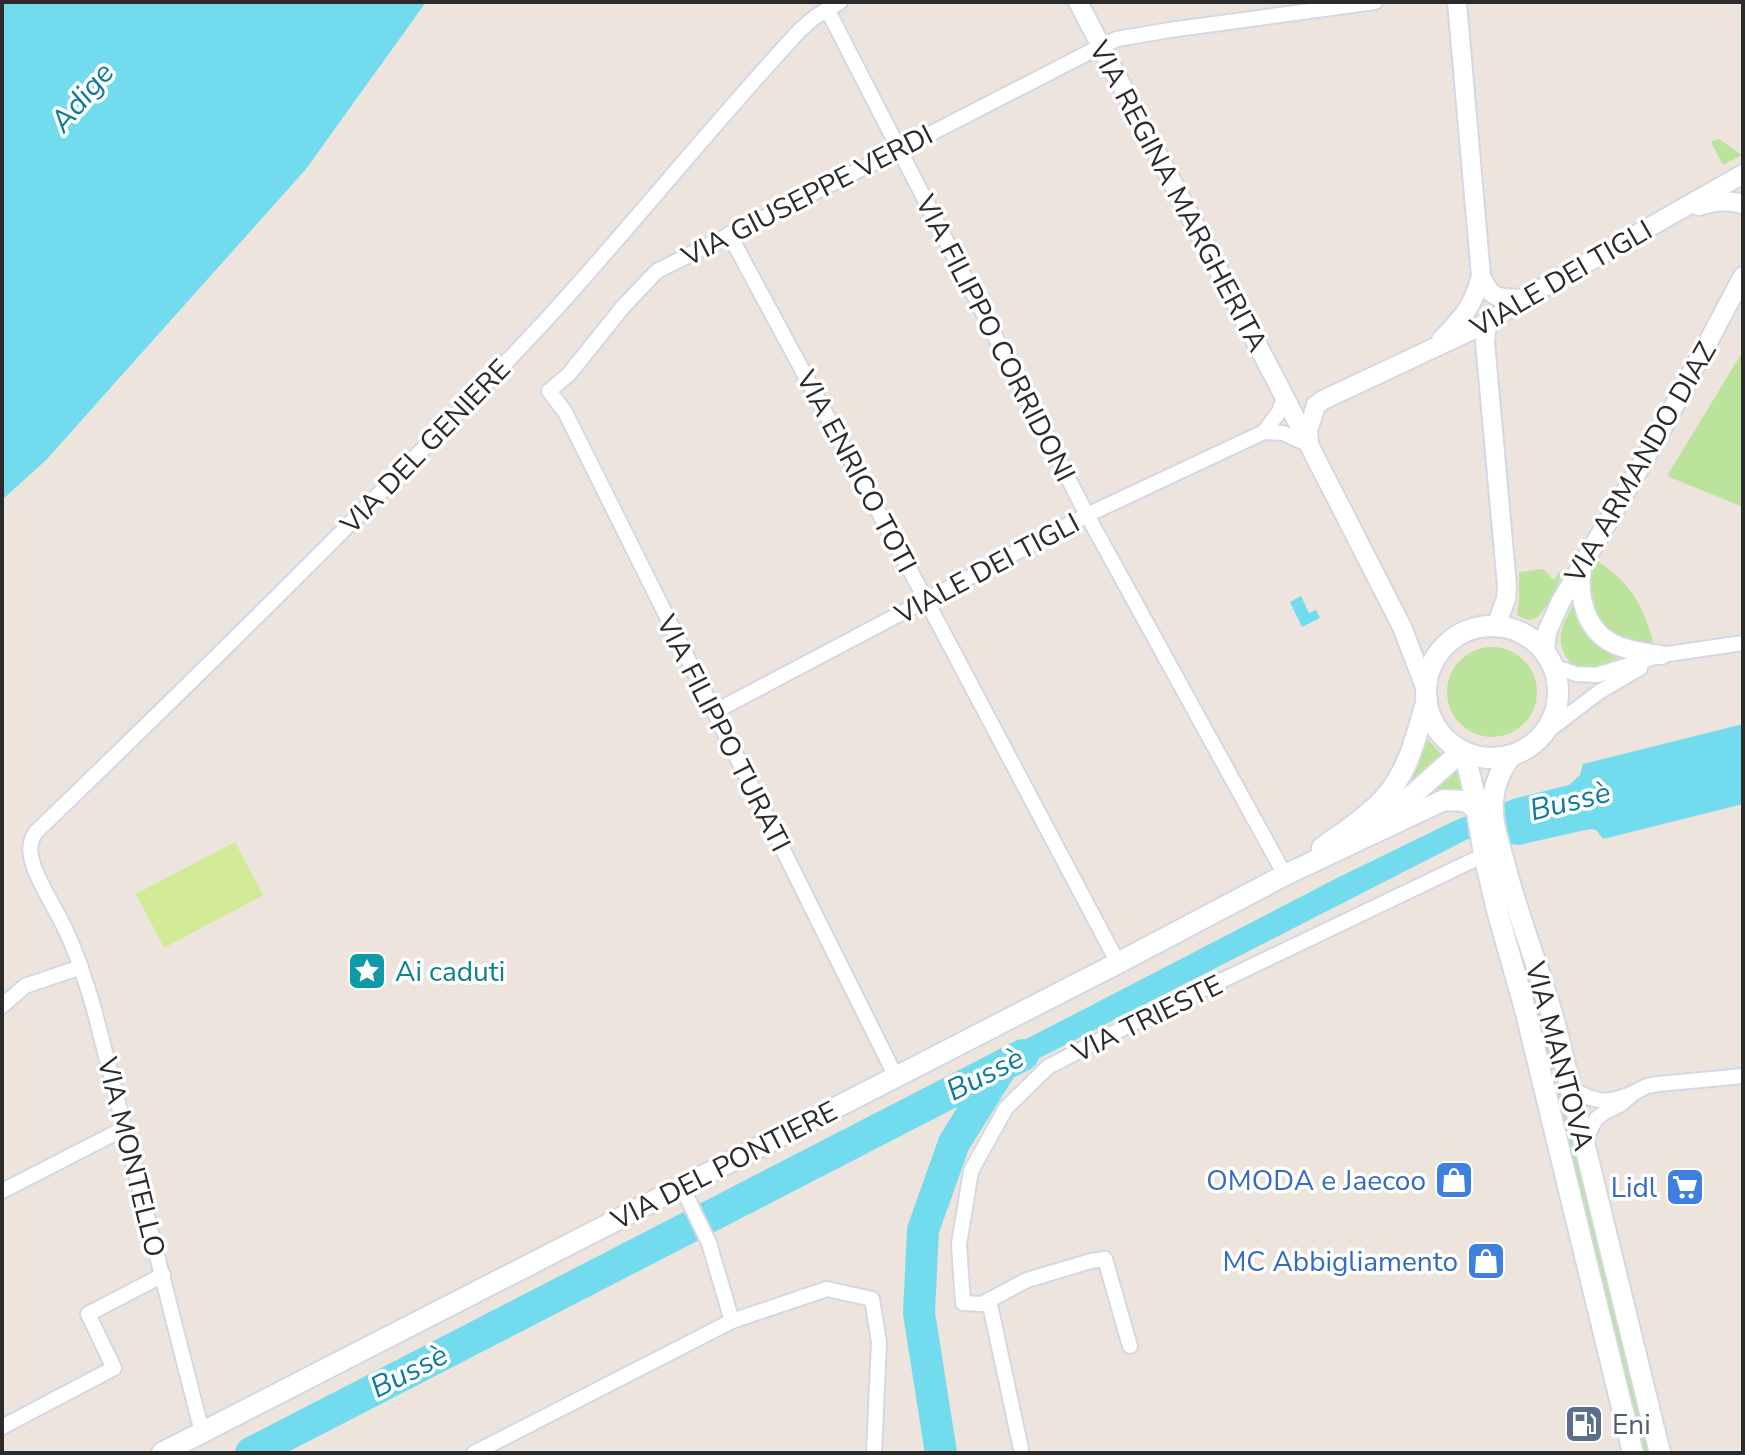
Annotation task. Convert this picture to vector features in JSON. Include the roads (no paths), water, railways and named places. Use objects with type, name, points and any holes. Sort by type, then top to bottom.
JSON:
[{"type":"main road","points":[[1496,626],[1520,632],[1538,644],[1549,659],[1557,681],[1556,708],[1550,724],[1527,748],[1511,756],[1478,757],[1463,751],[1442,734],[1432,718],[1427,681],[1443,649],[1458,636],[1476,628],[1496,626]]},
{"type":"main road","name":"VIA DEL PONTIERE","points":[[1285,875],[1357,821],[1394,786],[1408,759],[1427,696]]},
{"type":"main road","name":"VIA DEL PONTIERE","points":[[1353,842],[1463,751]]},
{"type":"main road","name":"VIA MANTOVA","points":[[1463,751],[1484,804],[1497,910],[1525,1009],[1633,1453]]},
{"type":"main road","points":[[1484,804],[1511,756]]},
{"type":"main road","name":"VIA DEL PONTIERE","points":[[162,1453],[686,1195],[896,1077],[1285,875],[1444,800],[1459,799],[1484,804]]},
{"type":"main road","name":"VIA MANTOVA","points":[[1488,847],[1522,925],[1549,1001],[1660,1453]]},
{"type":"street","name":"VIA REGINA MARGHERITA","points":[[1078,2],[1402,627],[1427,696]]},
{"type":"street","name":"VIA GIUSEPPE VERDI","points":[[549,391],[569,374],[622,308],[657,271],[1101,46],[1117,39],[1170,30],[1375,2]]},
{"type":"street","points":[[1433,348],[1466,313],[1476,295],[1481,276],[1457,2]]},
{"type":"street","name":"VIA FILIPPO CORRIDONI","points":[[833,5],[899,150],[1087,515],[1285,875]]},
{"type":"street","name":"VIA DEL GENIERE","points":[[45,888],[30,854],[36,832],[266,609],[442,429],[582,279],[791,40],[808,22],[833,5]]},
{"type":"street","name":"VIALE DEI TIGLI","points":[[1316,405],[1487,323],[1523,299],[1743,174]]},
{"type":"street","name":"VIALE DEI TIGLI","points":[[1671,216],[1703,204],[1743,204]]},
{"type":"street","name":"VIA ENRICO TOTI","points":[[729,234],[1118,963]]},
{"type":"street","points":[[1481,276],[1488,291],[1498,297],[1523,299]]},
{"type":"street","name":"VIA ARMANDO DIAZ","points":[[1549,659],[1547,632],[1553,616],[1656,440],[1743,276]]},
{"type":"street","points":[[1487,323],[1485,342],[1507,586],[1506,599],[1496,626]]},
{"type":"street","name":"VIA FILIPPO TURATI","points":[[549,391],[565,412],[896,1077]]},
{"type":"street","points":[[1282,394],[1303,405],[1316,405],[1308,431],[1309,445],[1283,433],[1264,432],[1279,412],[1282,394]]},
{"type":"street","name":"VIALE DEI TIGLI","points":[[714,712],[1087,515],[1264,432]]},
{"type":"street","points":[[1583,562],[1581,599],[1594,628],[1618,646],[1661,655]]},
{"type":"street","points":[[1549,659],[1576,674],[1590,675],[1661,655],[1743,643]]},
{"type":"street","points":[[1541,736],[1599,692],[1661,655]]},
{"type":"street","name":"VIA TRIESTE","points":[[989,1300],[982,1304],[963,1303],[959,1244],[971,1171],[1006,1108],[1048,1067],[1488,847]]},
{"type":"street","name":"VIA MONTELLO","points":[[45,888],[81,967],[94,1009],[202,1432]]},
{"type":"street","points":[[2,1006],[25,986],[81,967]]},
{"type":"street","points":[[1571,1088],[1590,1099],[1603,1101],[1618,1099],[1658,1084],[1743,1076]]},
{"type":"street","points":[[1585,1146],[1596,1119],[1635,1092]]},
{"type":"street","points":[[2,1191],[125,1128]]},
{"type":"street","points":[[686,1195],[709,1243],[732,1321]]},
{"type":"street","points":[[1021,1449],[989,1300],[1027,1280],[1105,1259],[1130,1346]]},
{"type":"street","points":[[2,1427],[114,1368],[88,1314],[163,1275]]},
{"type":"street","points":[[474,1453],[732,1321],[827,1289],[872,1299],[879,1342],[874,1453]]},
{"type":"water","name":"Adige","points":[[2,2],[426,2],[306,169],[46,460],[2,500]]},
{"type":"water","points":[[1301,596],[1309,613],[1316,610],[1320,618],[1302,627],[1290,602]]},
{"type":"water","points":[[1743,724],[1743,804],[1603,839],[1596,830],[1590,829],[1519,845],[1468,839],[992,1085],[980,1063],[1337,878],[1456,820],[1513,799],[1569,785],[1580,775],[1583,764]]},
{"type":"waterway","name":"Bussè","points":[[251,1453],[1023,1055]]},
{"type":"waterway","points":[[941,1453],[919,1313],[923,1230],[954,1143],[1002,1066]]},
{"type":"place","name":"Ai caduti","points":[[367,971]]},
{"type":"place","name":"OMODA e Jaecoo","points":[[1454,1180]]},
{"type":"place","name":"Lidl","points":[[1685,1187]]},
{"type":"place","name":"MC Abbigliamento","points":[[1486,1261]]},
{"type":"place","name":"Eni","points":[[1584,1424]]}]
